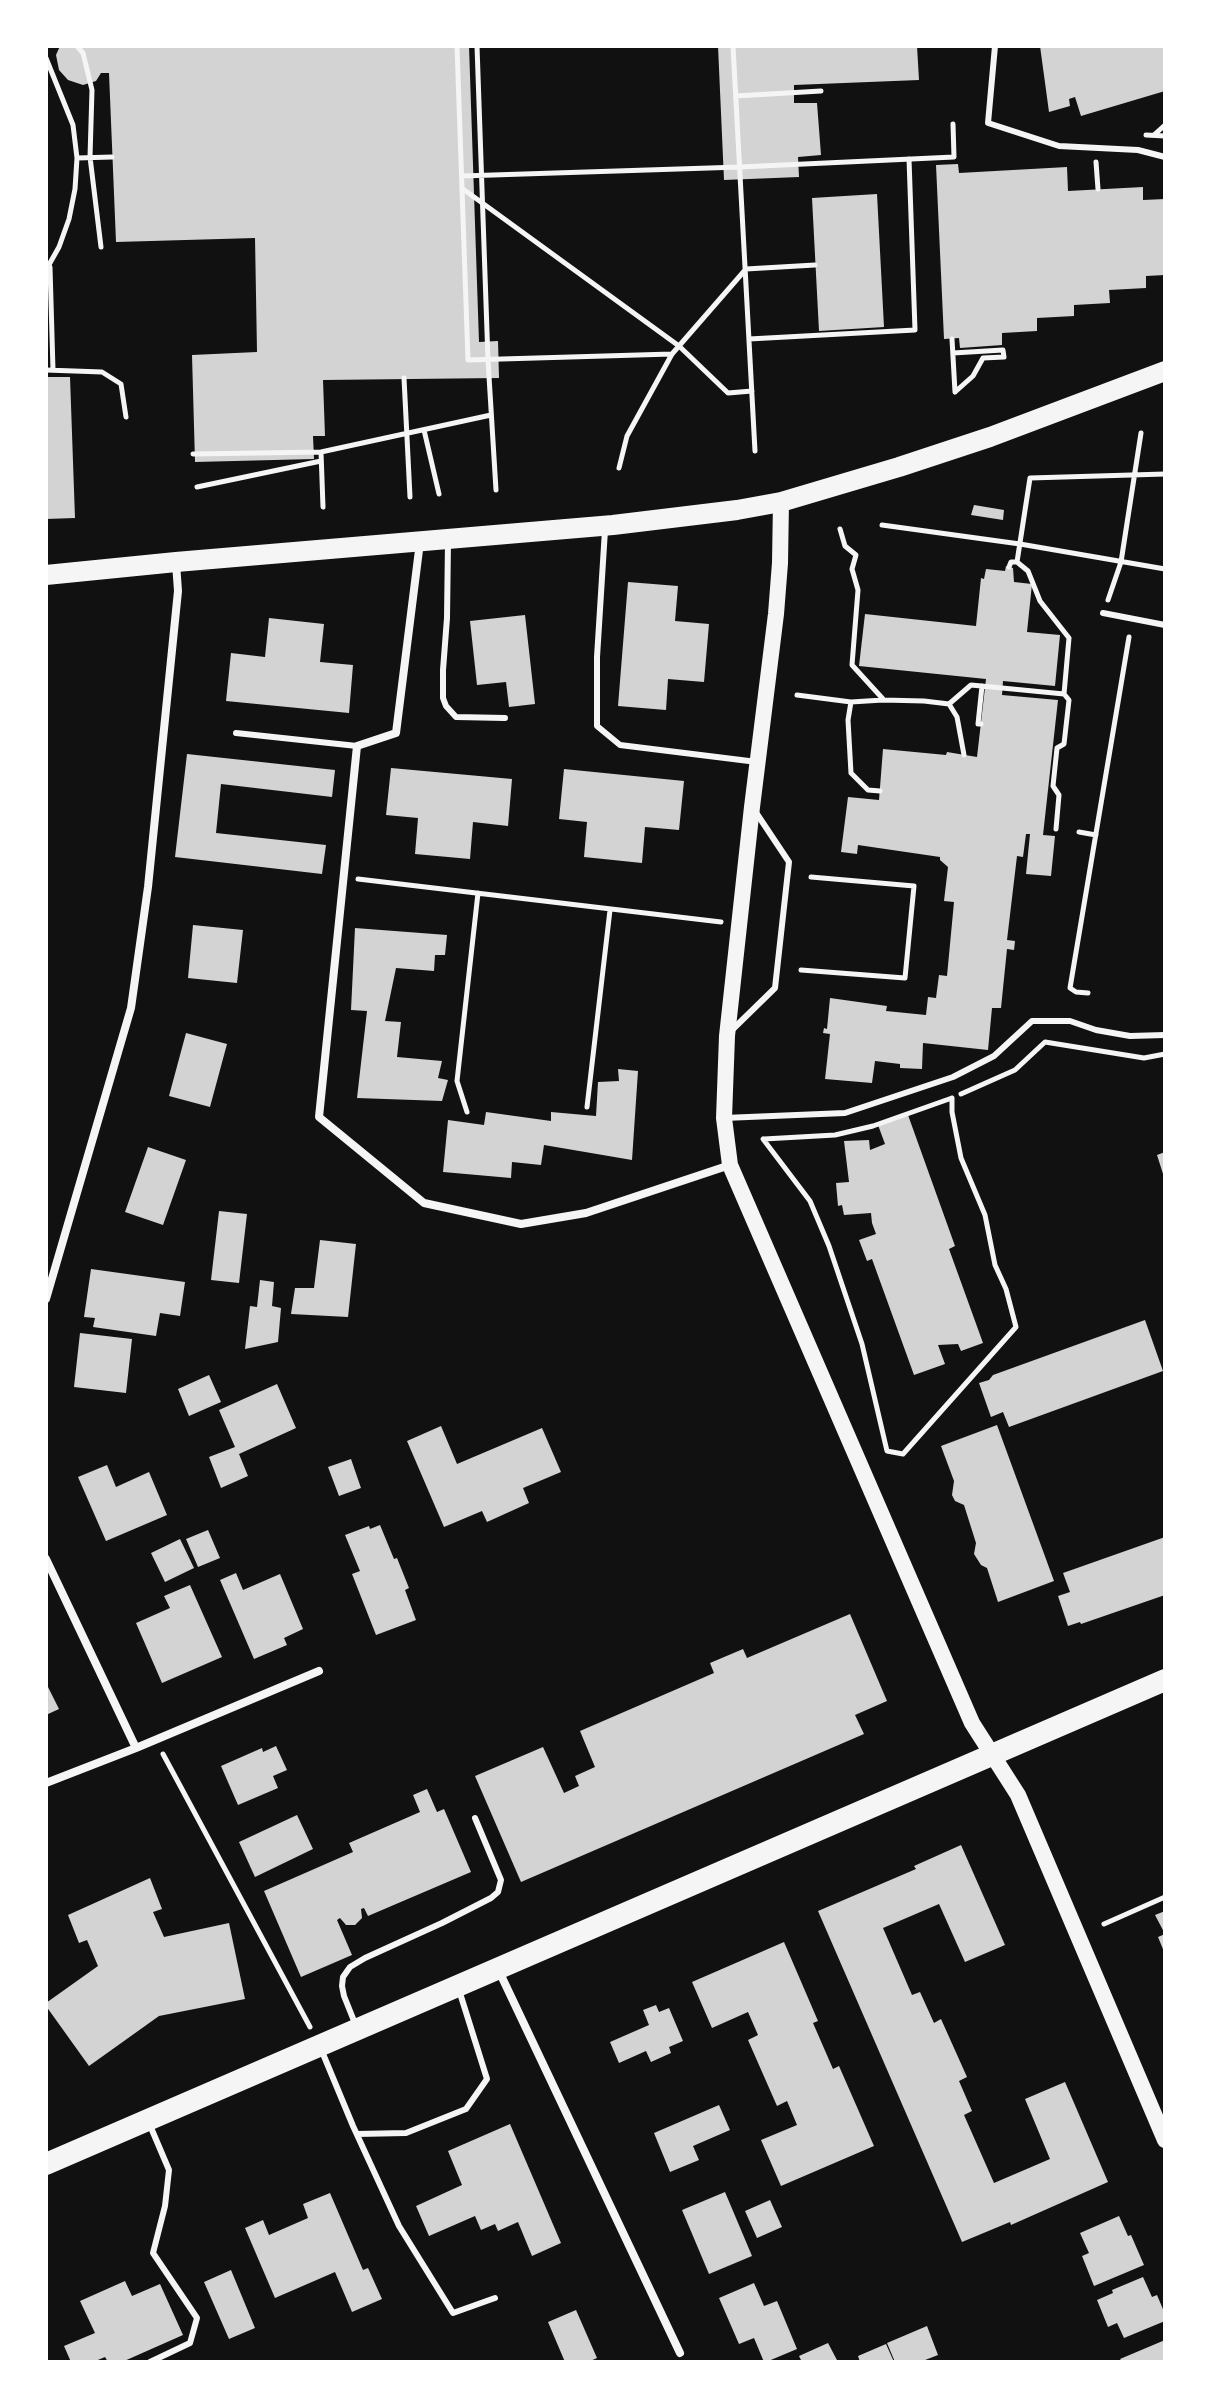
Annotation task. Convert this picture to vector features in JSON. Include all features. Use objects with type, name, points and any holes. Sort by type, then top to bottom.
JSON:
[{"type":"highway","points":[[46,2164],[1165,1680]]},
{"type":"main road","points":[[46,575],[605,526],[781,502],[990,437],[1165,371]]},
{"type":"main road","points":[[781,502],[776,614],[727,1036],[724,1118],[730,1165],[972,1723],[1018,1795],[1165,2140]]},
{"type":"street","points":[[420,541],[396,733],[357,746],[319,1117],[424,1203],[521,1224],[586,1213],[730,1165]]},
{"type":"street","points":[[46,1299],[131,1008],[148,887],[178,591],[176,562]]},
{"type":"street","points":[[46,1559],[136,1748]]},
{"type":"street","points":[[46,1783],[319,1671]]},
{"type":"street","points":[[498,1968],[680,2353]]},
{"type":"lane","points":[[995,46],[988,123],[1059,146],[1138,150],[1165,157]]},
{"type":"lane","points":[[605,526],[597,657],[597,726],[620,745],[757,762]]},
{"type":"lane","points":[[447,539],[449,568],[443,698],[456,717],[505,718]]},
{"type":"lane","points":[[1103,613],[1165,625]]},
{"type":"lane","points":[[236,733],[357,746]]},
{"type":"lane","points":[[727,1036],[775,988],[789,862],[752,807]]},
{"type":"lane","points":[[724,1118],[845,1113],[953,1077],[994,1056],[1032,1021],[1070,1021],[1096,1030],[1130,1036],[1165,1035]]},
{"type":"lane","points":[[358,2029],[342,1986],[343,1977],[350,1967],[498,1892],[501,1880],[475,1818]]},
{"type":"lane","points":[[357,2134],[406,2133],[466,2109],[487,2079],[458,1986]]},
{"type":"lane","points":[[319,2046],[399,2226],[453,2313],[495,2298]]},
{"type":"lane","points":[[148,2120],[169,2170],[165,2206],[153,2253],[197,2318],[190,2343],[150,2362]]},
{"type":"path","points":[[77,46],[83,53],[92,90],[90,157],[101,247]]},
{"type":"path","points":[[457,46],[468,360],[672,354]]},
{"type":"path","points":[[477,46],[488,360],[496,490]]},
{"type":"path","points":[[733,46],[755,451]]},
{"type":"path","points":[[46,58],[73,125],[77,158],[69,219],[48,268],[50,370],[102,372],[121,384],[126,417]]},
{"type":"path","points":[[736,96],[821,91]]},
{"type":"path","points":[[462,176],[954,157],[953,124]]},
{"type":"path","points":[[1095,149],[1098,189]]},
{"type":"path","points":[[77,158],[112,157]]},
{"type":"path","points":[[749,339],[915,330],[909,159]]},
{"type":"path","points":[[462,189],[679,346],[728,393],[752,391]]},
{"type":"path","points":[[619,468],[627,436],[672,354],[746,269],[815,265]]},
{"type":"path","points":[[952,339],[955,392],[973,376],[983,358],[1004,357],[1003,350],[953,353]]},
{"type":"path","points":[[404,378],[410,497]]},
{"type":"path","points":[[193,454],[321,452],[491,415]]},
{"type":"path","points":[[424,430],[439,494]]},
{"type":"path","points":[[1103,613],[1121,562],[1141,433]]},
{"type":"path","points":[[321,452],[323,507]]},
{"type":"path","points":[[197,487],[321,461]]},
{"type":"path","points":[[1017,562],[1030,478],[1165,474]]},
{"type":"path","points":[[882,525],[1020,544],[1165,569]]},
{"type":"path","points":[[840,529],[845,546],[856,555],[852,569],[858,590],[852,665],[883,700]]},
{"type":"path","points":[[1009,567],[1011,562],[1017,562],[1028,571],[1040,601],[1069,638],[1064,694]]},
{"type":"path","points":[[1088,993],[1070,988],[1129,637]]},
{"type":"path","points":[[797,695],[851,702],[883,700],[949,704],[971,685],[1064,694],[1069,700],[1064,744],[1057,748],[1053,786],[1059,795],[1056,829]]},
{"type":"path","points":[[981,724],[978,724],[982,686]]},
{"type":"path","points":[[851,702],[848,720],[851,773],[868,790],[880,791]]},
{"type":"path","points":[[949,704],[957,717],[964,755]]},
{"type":"path","points":[[1079,832],[1096,835]]},
{"type":"path","points":[[801,970],[905,978],[914,886],[811,877]]},
{"type":"path","points":[[344,878],[722,922]]},
{"type":"path","points":[[467,1112],[457,1081],[478,893]]},
{"type":"path","points":[[587,1107],[610,910]]},
{"type":"path","points":[[1144,1058],[1165,1054]]},
{"type":"path","points":[[763,1139],[810,1201],[833,1257],[862,1344],[887,1451],[903,1454],[1016,1327],[1006,1289],[995,1265],[985,1215],[961,1158],[952,1098]]},
{"type":"path","points":[[155,1740],[319,2046]]},
{"type":"path","points":[[1104,1924],[1165,1897]]},
{"type":"building","points":[[60,46],[469,46],[479,342],[498,341],[499,378],[323,380],[325,436],[313,436],[314,459],[195,462],[192,355],[257,352],[255,238],[116,242],[109,73],[101,73],[96,81],[83,85],[68,80],[59,70],[56,55]]},
{"type":"building","points":[[718,46],[917,46],[919,80],[794,85],[794,103],[817,103],[821,155],[798,157],[799,177],[724,180]]},
{"type":"building","points":[[1040,46],[1165,46],[1165,91],[1081,116],[1075,97],[1069,99],[1070,106],[1049,112]]},
{"type":"building","points":[[958,164],[959,173],[1067,167],[1068,191],[1143,187],[1143,200],[1165,199],[1165,275],[1146,276],[1146,288],[1109,290],[1110,303],[1074,305],[1074,316],[1037,318],[1037,331],[1002,333],[1002,345],[960,348],[959,338],[944,339],[936,165]]},
{"type":"building","points":[[877,194],[884,327],[819,331],[812,198]]},
{"type":"building","points":[[46,377],[70,377],[75,518],[46,519]]},
{"type":"building","points":[[974,505],[1004,510],[1003,520],[971,515]]},
{"type":"building","points":[[1006,566],[1013,568],[1014,582],[1032,584],[1027,632],[1060,635],[1055,686],[1003,681],[1002,695],[1058,700],[1043,835],[1055,836],[1051,876],[1026,874],[1030,834],[1026,834],[1023,857],[1017,856],[1007,940],[1015,941],[1014,950],[1007,949],[1001,1008],[992,1008],[988,1050],[923,1043],[922,1069],[900,1068],[900,1064],[875,1061],[872,1083],[825,1079],[830,1034],[823,1033],[824,1028],[827,1029],[830,998],[887,1006],[886,1011],[926,1015],[928,997],[936,998],[939,975],[947,976],[954,902],[944,901],[948,867],[940,857],[858,845],[857,854],[841,852],[848,797],[879,800],[883,749],[946,755],[947,752],[977,757],[986,679],[859,666],[865,614],[976,626],[981,578],[984,579],[986,569],[1005,571]]},
{"type":"building","points":[[628,582],[678,586],[675,621],[709,624],[704,682],[668,679],[666,710],[618,706]]},
{"type":"building","points":[[525,615],[535,704],[509,707],[506,682],[477,685],[470,621]]},
{"type":"building","points":[[269,618],[324,624],[320,662],[353,665],[349,713],[226,701],[231,653],[265,657]]},
{"type":"building","points":[[187,754],[335,770],[332,797],[221,784],[216,833],[326,845],[322,874],[175,857]]},
{"type":"building","points":[[391,768],[512,779],[508,826],[473,822],[470,859],[415,854],[418,818],[386,815]]},
{"type":"building","points":[[564,769],[684,781],[679,830],[645,827],[642,863],[584,857],[587,822],[559,819]]},
{"type":"building","points":[[193,925],[243,930],[237,983],[188,978]]},
{"type":"building","points":[[355,928],[447,935],[445,955],[435,955],[434,971],[396,968],[385,1021],[401,1022],[397,1057],[442,1061],[438,1078],[448,1080],[442,1101],[357,1098],[367,1011],[351,1010]]},
{"type":"building","points":[[186,1033],[227,1044],[210,1107],[169,1096]]},
{"type":"building","points":[[618,1069],[638,1071],[632,1160],[544,1145],[541,1165],[512,1162],[511,1178],[443,1172],[448,1120],[484,1125],[486,1112],[551,1121],[551,1112],[596,1116],[598,1082],[619,1081]]},
{"type":"building","points":[[908,1115],[955,1246],[949,1249],[983,1343],[961,1351],[958,1344],[938,1345],[945,1364],[914,1375],[872,1259],[867,1261],[859,1240],[876,1234],[871,1213],[844,1215],[842,1205],[838,1206],[836,1183],[849,1182],[844,1141],[869,1140],[870,1150],[885,1144],[878,1125]]},
{"type":"building","points":[[148,1147],[186,1160],[163,1225],[125,1212]]},
{"type":"building","points":[[1165,1152],[1165,1177],[1164,1177],[1157,1155]]},
{"type":"building","points":[[219,1211],[247,1214],[239,1283],[211,1280]]},
{"type":"building","points":[[320,1240],[356,1244],[348,1317],[291,1314],[295,1288],[314,1288]]},
{"type":"building","points":[[91,1269],[185,1282],[180,1316],[160,1313],[156,1336],[93,1327],[95,1318],[84,1317]]},
{"type":"building","points":[[260,1280],[274,1282],[272,1306],[281,1308],[278,1342],[245,1349],[250,1306],[257,1307]]},
{"type":"building","points":[[1145,1320],[1163,1371],[1009,1427],[1003,1412],[991,1417],[979,1383],[993,1375]]},
{"type":"building","points":[[80,1333],[132,1339],[126,1393],[74,1387]]},
{"type":"building","points":[[209,1375],[221,1402],[189,1416],[178,1389]]},
{"type":"building","points":[[277,1384],[296,1428],[239,1454],[248,1476],[221,1488],[209,1457],[235,1447],[219,1410]]},
{"type":"building","points":[[997,1425],[1054,1581],[998,1602],[987,1568],[974,1554],[976,1543],[964,1505],[955,1501],[952,1495],[954,1481],[941,1446]]},
{"type":"building","points":[[441,1426],[457,1464],[542,1428],[561,1472],[523,1488],[529,1503],[487,1522],[482,1511],[444,1527],[407,1441]]},
{"type":"building","points":[[351,1459],[361,1488],[339,1496],[328,1467]]},
{"type":"building","points":[[107,1465],[116,1487],[149,1472],[167,1515],[106,1541],[78,1477]]},
{"type":"building","points":[[380,1525],[409,1588],[405,1590],[416,1620],[376,1635],[352,1574],[360,1571],[345,1535]]},
{"type":"building","points":[[208,1530],[220,1558],[198,1567],[186,1539]]},
{"type":"building","points":[[1165,1537],[1165,1595],[1068,1626],[1058,1596],[1070,1592],[1063,1573]]},
{"type":"building","points":[[180,1539],[194,1568],[165,1582],[151,1553]]},
{"type":"building","points":[[236,1573],[243,1590],[280,1574],[303,1629],[284,1638],[287,1645],[254,1659],[220,1580]]},
{"type":"building","points":[[190,1585],[222,1657],[162,1683],[136,1623],[170,1608],[164,1596]]},
{"type":"building","points":[[850,1614],[887,1701],[855,1715],[864,1734],[521,1882],[475,1776],[543,1747],[564,1793],[579,1786],[575,1776],[595,1767],[580,1731],[714,1673],[710,1663],[743,1649],[747,1658]]},
{"type":"building","points":[[46,1683],[59,1709],[46,1715]]},
{"type":"building","points":[[276,1746],[287,1770],[273,1776],[278,1788],[238,1805],[221,1766],[262,1748],[263,1752]]},
{"type":"building","points":[[427,1789],[437,1812],[444,1809],[471,1872],[368,1916],[364,1908],[361,1909],[362,1918],[355,1925],[346,1925],[340,1918],[337,1920],[352,1955],[301,1977],[264,1891],[353,1852],[349,1843],[420,1812],[413,1795]]},
{"type":"building","points":[[297,1815],[313,1849],[255,1877],[239,1842]]},
{"type":"building","points":[[961,1845],[1005,1945],[965,1962],[939,1904],[883,1928],[912,1995],[920,1992],[934,2023],[941,2019],[967,2077],[959,2081],[972,2111],[964,2115],[994,2183],[1050,2159],[1025,2099],[1065,2082],[1108,2182],[1011,2225],[1010,2222],[962,2242],[818,1911],[916,1869],[914,1866]]},
{"type":"building","points":[[150,1878],[162,1909],[153,1912],[164,1937],[229,1923],[245,1999],[159,2016],[89,2066],[46,2006],[98,1966],[87,1940],[79,1943],[68,1915]]},
{"type":"building","points":[[1165,1911],[1165,1934],[1155,1915]]},
{"type":"building","points":[[1165,1934],[1165,1954],[1158,1937]]},
{"type":"building","points":[[784,1942],[818,2021],[813,2023],[833,2069],[839,2066],[874,2146],[781,2186],[761,2140],[797,2125],[787,2101],[777,2106],[748,2040],[758,2035],[748,2012],[712,2028],[692,1982]]},
{"type":"building","points":[[656,2005],[659,2012],[669,2008],[683,2041],[669,2047],[671,2053],[651,2062],[646,2051],[619,2063],[610,2042],[649,2025],[643,2010]]},
{"type":"building","points":[[719,2105],[730,2130],[693,2146],[699,2160],[670,2172],[654,2133]]},
{"type":"building","points":[[510,2124],[561,2243],[532,2256],[518,2222],[498,2231],[495,2224],[481,2230],[475,2216],[429,2236],[416,2206],[462,2185],[448,2151]]},
{"type":"building","points":[[725,2192],[752,2256],[709,2274],[682,2210]]},
{"type":"building","points":[[330,2193],[363,2270],[368,2268],[382,2299],[352,2312],[335,2272],[275,2298],[245,2228],[263,2220],[269,2235],[308,2218],[303,2204]]},
{"type":"building","points":[[770,2200],[782,2227],[757,2238],[745,2211]]},
{"type":"building","points":[[1119,2216],[1144,2265],[1094,2286],[1082,2256],[1089,2253],[1080,2233]]},
{"type":"building","points":[[231,2270],[255,2328],[229,2339],[204,2282]]},
{"type":"building","points":[[1143,2277],[1152,2297],[1157,2295],[1165,2321],[1124,2338],[1117,2323],[1108,2327],[1097,2300]]},
{"type":"building","points":[[125,2281],[132,2296],[160,2284],[183,2335],[122,2362],[108,2362],[105,2357],[93,2362],[71,2362],[64,2346],[95,2333],[80,2301]]},
{"type":"building","points":[[754,2283],[764,2306],[777,2301],[797,2349],[766,2362],[754,2338],[739,2344],[719,2298]]},
{"type":"building","points":[[576,2310],[597,2358],[588,2362],[565,2362],[548,2322]]},
{"type":"building","points":[[927,2326],[938,2355],[920,2362],[895,2362],[887,2343]]},
{"type":"building","points":[[1165,2340],[1165,2362],[1122,2362],[1120,2359]]},
{"type":"building","points":[[828,2343],[838,2362],[802,2362],[799,2356]]},
{"type":"building","points":[[886,2344],[894,2362],[860,2362],[858,2356]]}]
